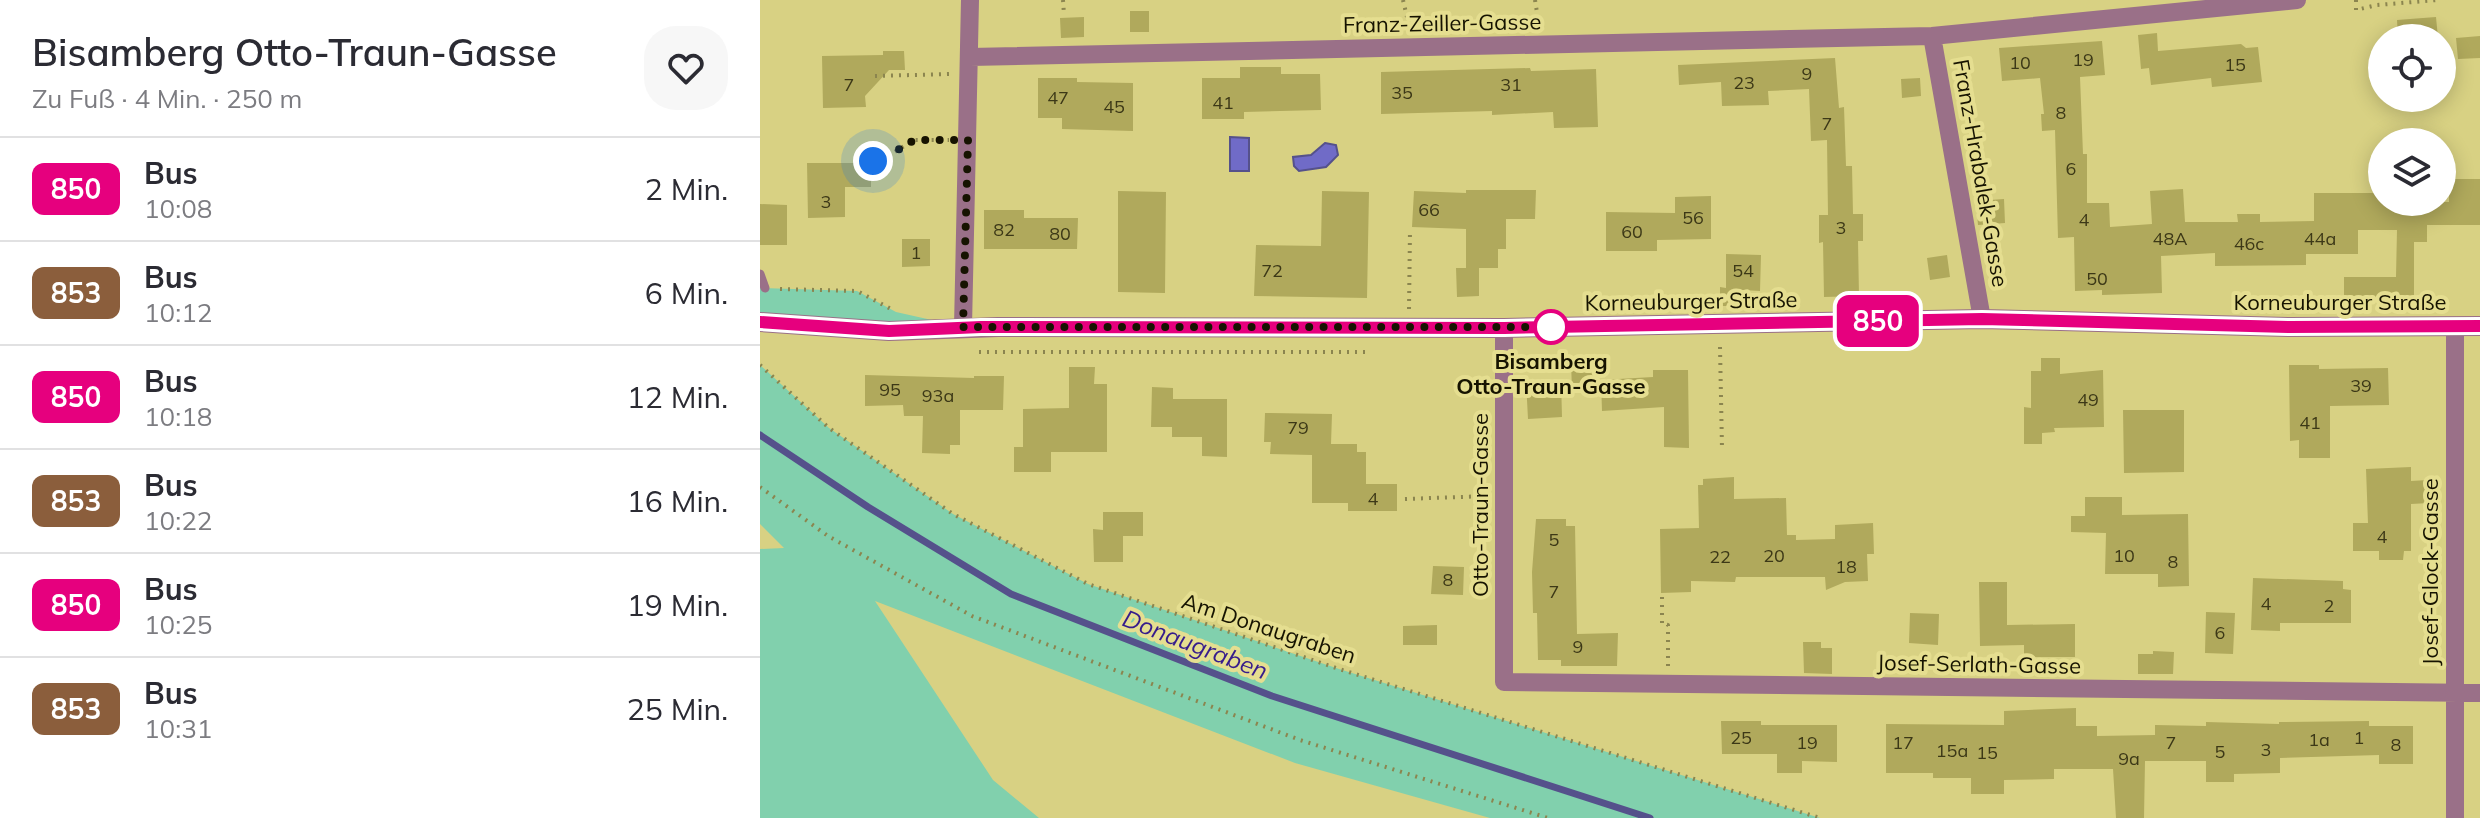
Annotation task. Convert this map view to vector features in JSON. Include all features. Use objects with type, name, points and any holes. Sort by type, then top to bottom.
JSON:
[{"type":"street","points":[[963,327],[970,0]]},
{"type":"street","name":"Franz-Zeiller-Gasse","points":[[969,65],[1932,36],[2297,0]]},
{"type":"street","name":"Franz-Hrabalek-Gasse","points":[[1932,36],[1982,319]]},
{"type":"street","name":"Korneuburger Straße","points":[[760,322],[889,331],[963,327],[1504,328],[1982,319],[2289,327],[2480,326]]},
{"type":"street","name":"Josef-Glock-Gasse","points":[[2455,326],[2455,818]]},
{"type":"street","name":"Otto-Traun-Gasse","points":[[1504,328],[1504,682]]},
{"type":"street","name":"Josef-Serlath-Gasse","points":[[1504,682],[2480,693]]},
{"type":"lane","points":[[760,274],[765,288]]},
{"type":"path","points":[[1063,0],[1064,15]]},
{"type":"path","points":[[1403,0],[1407,17]]},
{"type":"path","points":[[2356,0],[2356,10],[2437,0]]},
{"type":"path","points":[[875,76],[969,65]]},
{"type":"path","points":[[873,161],[914,140],[968,140]]},
{"type":"path","points":[[1409,312],[1410,231]]},
{"type":"path","points":[[765,288],[857,291],[896,312]]},
{"type":"path","points":[[1720,347],[1722,448]]},
{"type":"path","name":"Am Donaugraben","points":[[760,365],[829,428],[953,514],[1088,584],[1339,669],[1820,818]]},
{"type":"path","points":[[760,487],[828,536],[972,616],[1300,740],[1548,818]]},
{"type":"path","points":[[1405,499],[1504,496]]},
{"type":"path","points":[[1662,597],[1662,624],[1668,625],[1668,684]]},
{"type":"green space","points":[[760,288],[857,291],[896,312],[963,327],[760,322]]},
{"type":"green space","points":[[760,365],[829,428],[953,514],[1088,584],[1339,669],[1820,818],[1490,818],[1295,763],[875,601],[993,780],[1039,818],[760,818],[760,549],[784,548],[760,524]]},
{"type":"shaded area","points":[[1230,137],[1249,138],[1249,171],[1230,171]]},
{"type":"shaded area","points":[[1325,143],[1336,145],[1338,155],[1326,167],[1299,171],[1294,166],[1293,157],[1311,155]]},
{"type":"building","points":[[1130,11],[1149,11],[1149,32],[1130,32]]},
{"type":"building","points":[[1084,17],[1084,37],[1061,38],[1060,18]]},
{"type":"building","points":[[2436,17],[2437,24],[2397,24],[2397,20]]},
{"type":"building","points":[[2157,33],[2158,51],[2241,44],[2246,48],[2258,47],[2262,82],[2212,87],[2211,78],[2151,85],[2149,68],[2141,69],[2138,35]]},
{"type":"building","points":[[2480,36],[2480,58],[2458,59],[2456,38]]},
{"type":"building","points":[[2102,41],[2105,75],[2080,77],[2083,154],[2087,154],[2087,203],[2109,203],[2110,227],[2152,224],[2150,191],[2183,189],[2185,222],[2238,222],[2237,214],[2260,214],[2260,222],[2314,221],[2314,193],[2368,193],[2368,216],[2456,216],[2456,179],[2480,179],[2480,225],[2427,225],[2427,242],[2414,242],[2414,298],[2344,297],[2344,277],[2396,277],[2397,230],[2358,230],[2358,254],[2306,254],[2306,265],[2215,266],[2215,253],[2161,256],[2162,293],[2102,295],[2102,290],[2075,291],[2074,237],[2058,238],[2055,130],[2042,131],[2041,114],[2044,114],[2040,78],[2002,81],[1999,48]]},
{"type":"building","points":[[883,51],[904,51],[905,70],[889,70],[865,96],[866,107],[823,108],[822,56],[883,55]]},
{"type":"building","points":[[1835,58],[1839,108],[1844,107],[1846,166],[1852,166],[1853,214],[1863,214],[1863,241],[1858,241],[1859,296],[1824,297],[1819,215],[1828,215],[1827,140],[1811,141],[1809,89],[1768,91],[1769,105],[1722,106],[1721,82],[1679,85],[1678,65]]},
{"type":"building","points":[[1240,67],[1281,67],[1281,74],[1320,74],[1321,110],[1244,112],[1244,119],[1202,119],[1202,78],[1240,78]]},
{"type":"building","points":[[1530,68],[1531,71],[1596,69],[1598,127],[1554,128],[1553,112],[1381,114],[1381,72]]},
{"type":"building","points":[[1038,78],[1133,83],[1133,131],[1062,129],[1062,118],[1038,118]]},
{"type":"building","points":[[1920,78],[1921,96],[1902,98],[1901,79]]},
{"type":"building","points":[[807,163],[871,163],[871,187],[845,187],[845,217],[808,218]]},
{"type":"building","points":[[1466,190],[1536,190],[1535,219],[1506,219],[1506,249],[1498,249],[1498,268],[1479,268],[1479,296],[1457,297],[1456,268],[1466,268],[1466,229],[1412,227],[1414,191],[1466,193]]},
{"type":"building","points":[[1118,191],[1166,192],[1165,293],[1118,292]]},
{"type":"building","points":[[1322,191],[1369,192],[1367,298],[1254,296],[1256,245],[1321,246]]},
{"type":"building","points":[[1711,196],[1711,239],[1657,240],[1657,251],[1606,251],[1606,212],[1675,213],[1675,197]]},
{"type":"building","points":[[2004,199],[2005,223],[1978,225],[1976,201]]},
{"type":"building","points":[[760,204],[787,205],[787,245],[760,245]]},
{"type":"building","points":[[984,210],[1024,210],[1024,218],[1078,218],[1077,249],[984,249]]},
{"type":"building","points":[[902,239],[930,239],[930,266],[902,267]]},
{"type":"building","points":[[1726,254],[1761,255],[1760,291],[1742,290],[1742,306],[1720,306],[1720,287],[1726,288]]},
{"type":"building","points":[[1947,255],[1950,277],[1930,280],[1927,258]]},
{"type":"building","points":[[2041,358],[2060,358],[2060,374],[2103,370],[2104,427],[2054,428],[2055,432],[2042,433],[2042,444],[2024,444],[2024,407],[2031,408],[2031,371],[2041,371]]},
{"type":"building","points":[[1596,361],[1597,389],[1572,390],[1571,362]]},
{"type":"building","points":[[2289,365],[2319,365],[2319,369],[2388,368],[2389,405],[2330,406],[2330,458],[2299,458],[2299,440],[2290,441]]},
{"type":"building","points":[[1069,367],[1095,367],[1094,384],[1107,384],[1107,452],[1051,452],[1051,472],[1014,472],[1014,447],[1023,447],[1023,409],[1069,408]]},
{"type":"building","points":[[1653,370],[1688,370],[1689,448],[1664,447],[1664,407],[1602,411],[1601,380],[1653,377]]},
{"type":"building","points":[[865,375],[1004,376],[1003,410],[960,410],[960,445],[950,445],[950,454],[922,453],[923,416],[904,416],[903,405],[865,406]]},
{"type":"building","points":[[1561,380],[1562,417],[1528,419],[1526,381]]},
{"type":"building","points":[[1152,387],[1173,388],[1173,399],[1227,399],[1227,457],[1202,456],[1202,437],[1172,437],[1172,427],[1151,427]]},
{"type":"building","points":[[2123,410],[2184,410],[2184,472],[2124,473]]},
{"type":"building","points":[[1265,413],[1332,414],[1331,444],[1357,444],[1357,452],[1366,452],[1366,484],[1397,484],[1397,511],[1348,511],[1348,503],[1312,503],[1312,455],[1270,454],[1271,442],[1264,442]]},
{"type":"building","points":[[2411,467],[2411,481],[2428,480],[2429,503],[2411,504],[2411,551],[2404,551],[2403,560],[2379,560],[2379,551],[2353,551],[2353,523],[2368,523],[2366,469]]},
{"type":"building","points":[[1734,477],[1734,499],[1786,498],[1787,535],[1796,535],[1796,540],[1835,539],[1835,525],[1873,523],[1874,554],[1867,554],[1868,581],[1845,582],[1826,590],[1825,577],[1736,577],[1735,582],[1691,581],[1691,592],[1661,593],[1660,529],[1699,528],[1698,485],[1703,485],[1703,479]]},
{"type":"building","points":[[2085,497],[2122,497],[2122,515],[2188,514],[2189,586],[2158,587],[2158,574],[2105,574],[2106,533],[2071,532],[2071,516],[2085,516]]},
{"type":"building","points":[[1103,512],[1143,512],[1143,536],[1123,536],[1123,562],[1094,562],[1093,529],[1103,530]]},
{"type":"building","points":[[1536,519],[1566,519],[1566,526],[1575,526],[1577,634],[1618,633],[1617,666],[1561,666],[1561,660],[1538,660],[1532,572]]},
{"type":"building","points":[[1433,566],[1464,567],[1463,595],[1431,594]]},
{"type":"building","points":[[2253,578],[2343,581],[2343,589],[2351,590],[2351,623],[2280,623],[2280,631],[2251,630]]},
{"type":"building","points":[[1979,582],[2007,582],[2007,625],[2075,624],[2075,657],[2024,657],[2024,645],[1980,646]]},
{"type":"building","points":[[2206,612],[2235,613],[2233,654],[2205,653]]},
{"type":"building","points":[[1910,613],[1939,614],[1938,645],[1909,643]]},
{"type":"building","points":[[1437,625],[1437,645],[1403,645],[1403,626]]},
{"type":"building","points":[[1803,642],[1821,642],[1821,648],[1832,648],[1832,674],[1804,673]]},
{"type":"building","points":[[2153,651],[2174,652],[2173,674],[2138,674],[2138,654],[2153,654]]},
{"type":"building","points":[[2076,708],[2076,726],[2097,726],[2097,736],[2155,735],[2155,725],[2206,726],[2206,722],[2279,724],[2369,721],[2369,726],[2413,726],[2413,764],[2379,764],[2379,755],[2280,758],[2280,773],[2234,774],[2234,782],[2206,782],[2206,761],[2145,761],[2144,818],[2116,818],[2113,769],[2054,769],[2054,779],[2004,780],[2004,794],[1971,794],[1971,778],[1933,778],[1933,773],[1886,773],[1886,724],[2004,725],[2004,711]]},
{"type":"building","points":[[1721,721],[1761,721],[1761,725],[1837,725],[1837,762],[1802,761],[1802,773],[1777,773],[1777,754],[1722,754]]},
{"type":"waterway","name":"Donaugraben","points":[[760,435],[868,507],[1011,594],[1272,696],[1650,818]]},
{"type":"bus line","name":"850","points":[[760,322],[889,331],[963,327],[1504,328],[1982,319],[2289,327],[2480,326]]},
{"type":"place","name":"Bisamberg Otto-Traun-Gasse","points":[[1551,327]]},
{"type":"route","points":[[873,161],[914,140],[968,140],[963,327],[1551,327]]}]
